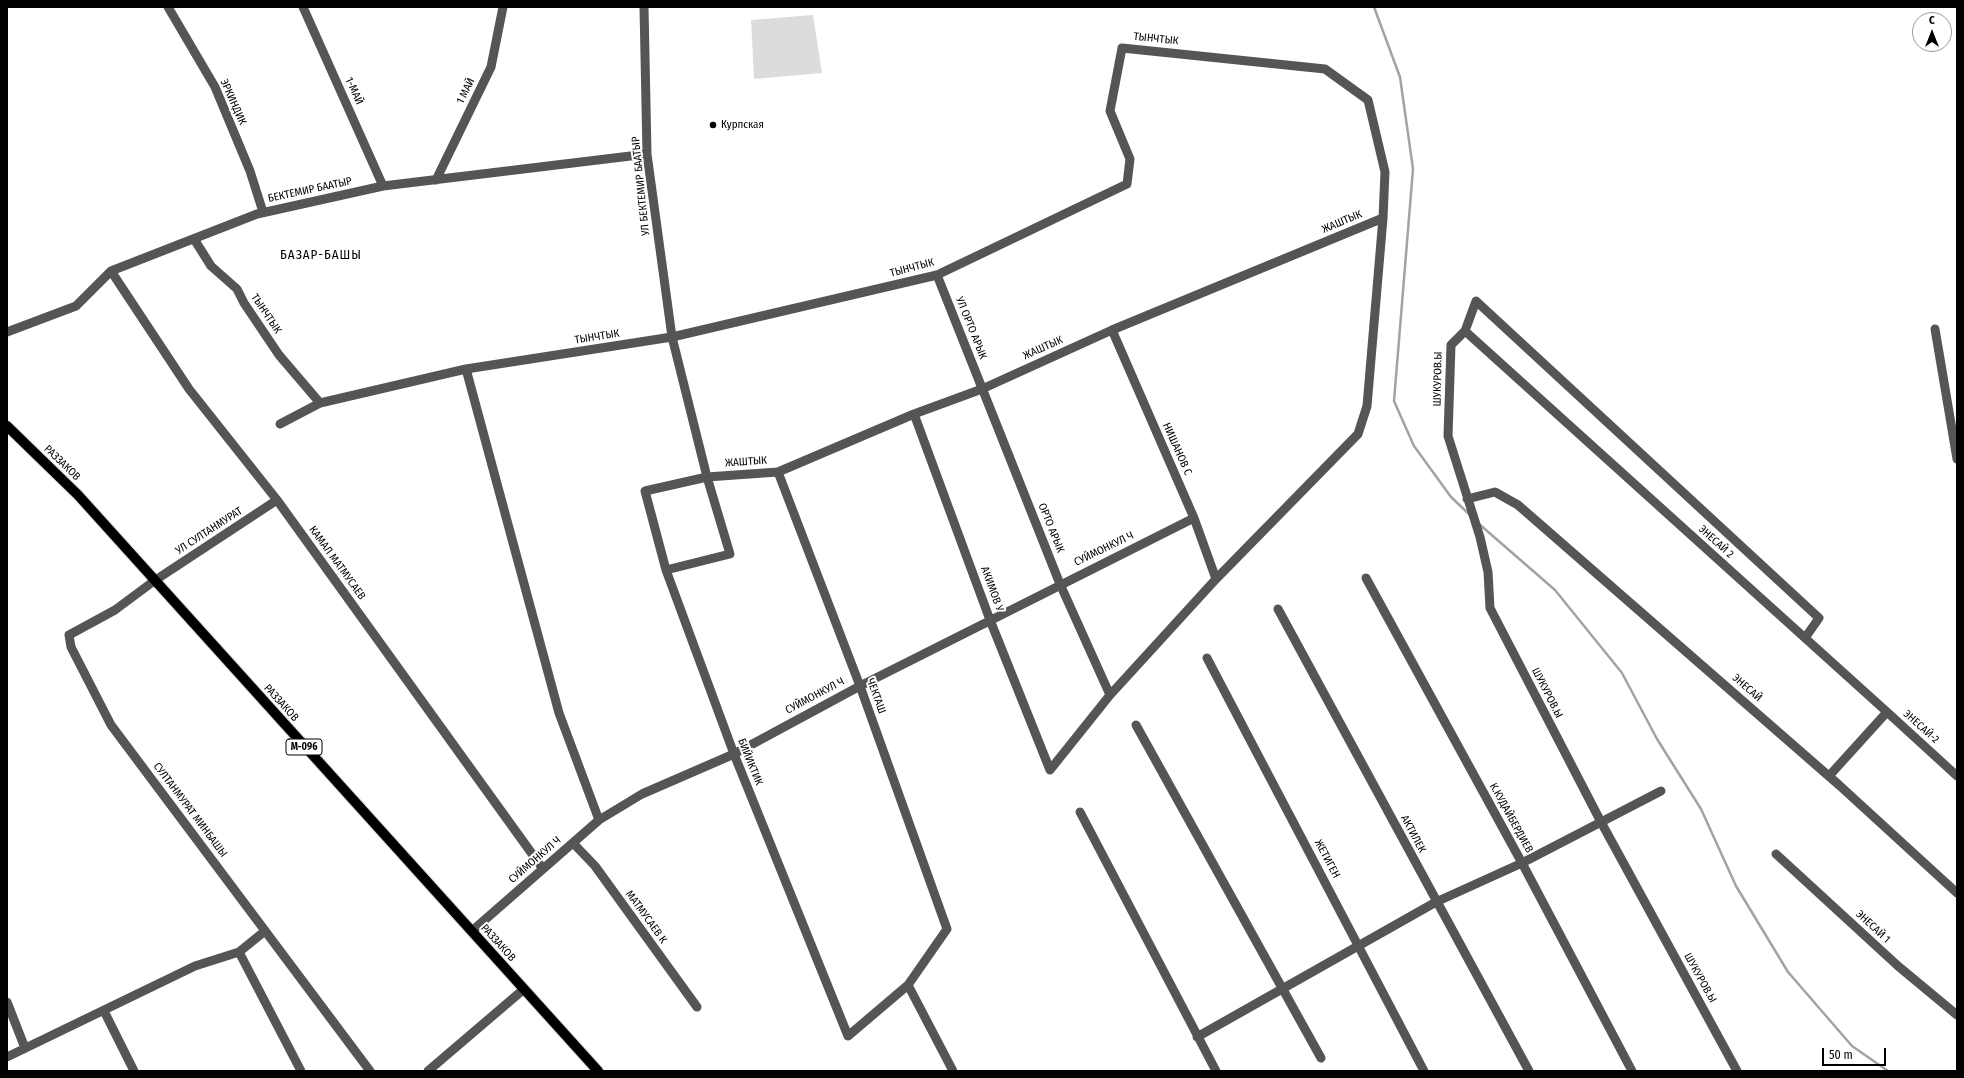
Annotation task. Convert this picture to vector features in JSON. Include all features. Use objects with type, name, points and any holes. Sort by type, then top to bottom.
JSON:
[{"type":"main road","name":"РАЗЗАКОВ","points":[[7,426],[78,495],[154,581],[598,1071]]},
{"type":"street","name":"ЭРКИНДИК","points":[[168,7],[215,87],[250,171],[263,212]]},
{"type":"street","name":"1-МАЙ","points":[[303,7],[384,186]]},
{"type":"street","name":"1 МАЙ","points":[[436,180],[491,67],[504,7]]},
{"type":"street","name":"УЛ БЕКТЕМИР БААТЫР","points":[[644,7],[647,154],[672,337],[707,477],[730,554],[666,570]]},
{"type":"street","name":"ТЫНЧТЫК","points":[[280,424],[320,402],[466,369],[672,337],[937,275],[1127,184],[1130,159],[1110,112],[1122,48],[1325,69],[1368,100],[1385,172],[1383,218]]},
{"type":"street","name":"БЕКТЕМИР БААТЫР","points":[[7,332],[76,306],[111,271],[263,212],[384,186],[647,154]]},
{"type":"street","name":"ЖАШТЫК","points":[[645,491],[707,477],[778,472],[914,414],[982,389],[1112,330],[1383,218]]},
{"type":"street","points":[[1110,695],[1216,579],[1358,434],[1368,406],[1383,218]]},
{"type":"street","name":"ТЫНЧТЫК","points":[[194,239],[211,266],[237,289],[244,304],[279,355],[320,402]]},
{"type":"street","name":"КАМАЛ МАТМУСАЕВ","points":[[111,271],[189,388],[277,500],[543,869]]},
{"type":"street","name":"УЛ ОРТО АРЫК","points":[[937,275],[982,389]]},
{"type":"street","name":"ШУКУРОВ.Ы","points":[[1737,1071],[1601,822],[1490,608],[1488,572],[1480,537],[1448,436],[1450,346],[1465,332],[1476,301],[1819,618],[1805,638]]},
{"type":"street","points":[[1936,329],[1957,458]]},
{"type":"street","name":"НИШАНОВ С","points":[[1112,330],[1194,518],[1216,579]]},
{"type":"street","name":"ЭНЕСАЙ 2","points":[[1465,332],[1887,712]]},
{"type":"street","points":[[466,369],[559,713],[599,820]]},
{"type":"street","name":"ОРТО АРЫК","points":[[982,389],[1060,584],[1110,695]]},
{"type":"street","name":"АКИМОВ У","points":[[914,414],[990,620],[1050,770],[1110,695]]},
{"type":"street","name":"ЧЕКТАШ","points":[[778,472],[860,686],[947,929],[908,986]]},
{"type":"street","name":"БИЙИКТИК","points":[[645,491],[666,570],[734,754],[848,1036],[908,986]]},
{"type":"street","name":"ЭНЕСАЙ","points":[[1467,499],[1495,492],[1518,505],[1829,776],[1957,893]]},
{"type":"street","name":"УЛ СУЛТАНМУРАТ","points":[[154,581],[277,500]]},
{"type":"street","name":"СУЙМОНКУЛ Ч","points":[[472,931],[599,820],[642,794],[734,754],[860,686],[1060,584],[1194,518]]},
{"type":"street","name":"К.КУДАЙБЕРДИЕВ","points":[[1366,578],[1522,863],[1632,1071]]},
{"type":"street","name":"СУЛТАНМУРАТ МИНБАШЫ","points":[[154,581],[115,610],[69,635],[71,647],[111,725],[370,1071]]},
{"type":"street","name":"АКТИЛЕК","points":[[1278,608],[1436,902],[1529,1071]]},
{"type":"street","name":"ЖЕТИГЕН","points":[[1207,658],[1424,1071]]},
{"type":"street","points":[[1829,776],[1887,712]]},
{"type":"street","name":"ЭНЕСАЙ-2","points":[[1887,712],[1957,776]]},
{"type":"street","points":[[1136,725],[1321,1058]]},
{"type":"street","points":[[1198,1037],[1436,902],[1522,863],[1661,791]]},
{"type":"street","points":[[1080,812],[1216,1071]]},
{"type":"street","name":"МАТМУСАЕВ К","points":[[573,843],[595,866],[697,1007]]},
{"type":"street","name":"ЭНЕСАЙ 1","points":[[1776,854],[1898,966],[1957,1015]]},
{"type":"street","points":[[7,1057],[195,966],[239,952],[265,931]]},
{"type":"street","points":[[239,952],[301,1071]]},
{"type":"street","points":[[908,986],[953,1071]]},
{"type":"street","points":[[428,1071],[524,989]]},
{"type":"street","points":[[7,1002],[25,1048]]},
{"type":"street","points":[[104,1011],[134,1071]]},
{"type":"shaded area","points":[[813,15],[822,73],[754,79],[751,20]]},
{"type":"waterway","points":[[1374,7],[1400,77],[1413,169],[1394,401],[1414,446],[1451,497],[1470,515]]},
{"type":"waterway","points":[[1479,524],[1555,590],[1622,673],[1657,739],[1701,809],[1736,886],[1788,972],[1852,1046],[1888,1071]]},
{"type":"place","name":"Курпская","points":[[713,125]]},
{"type":"district","name":"БАЗАР-БАШЫ","points":[[321,255]]}]
